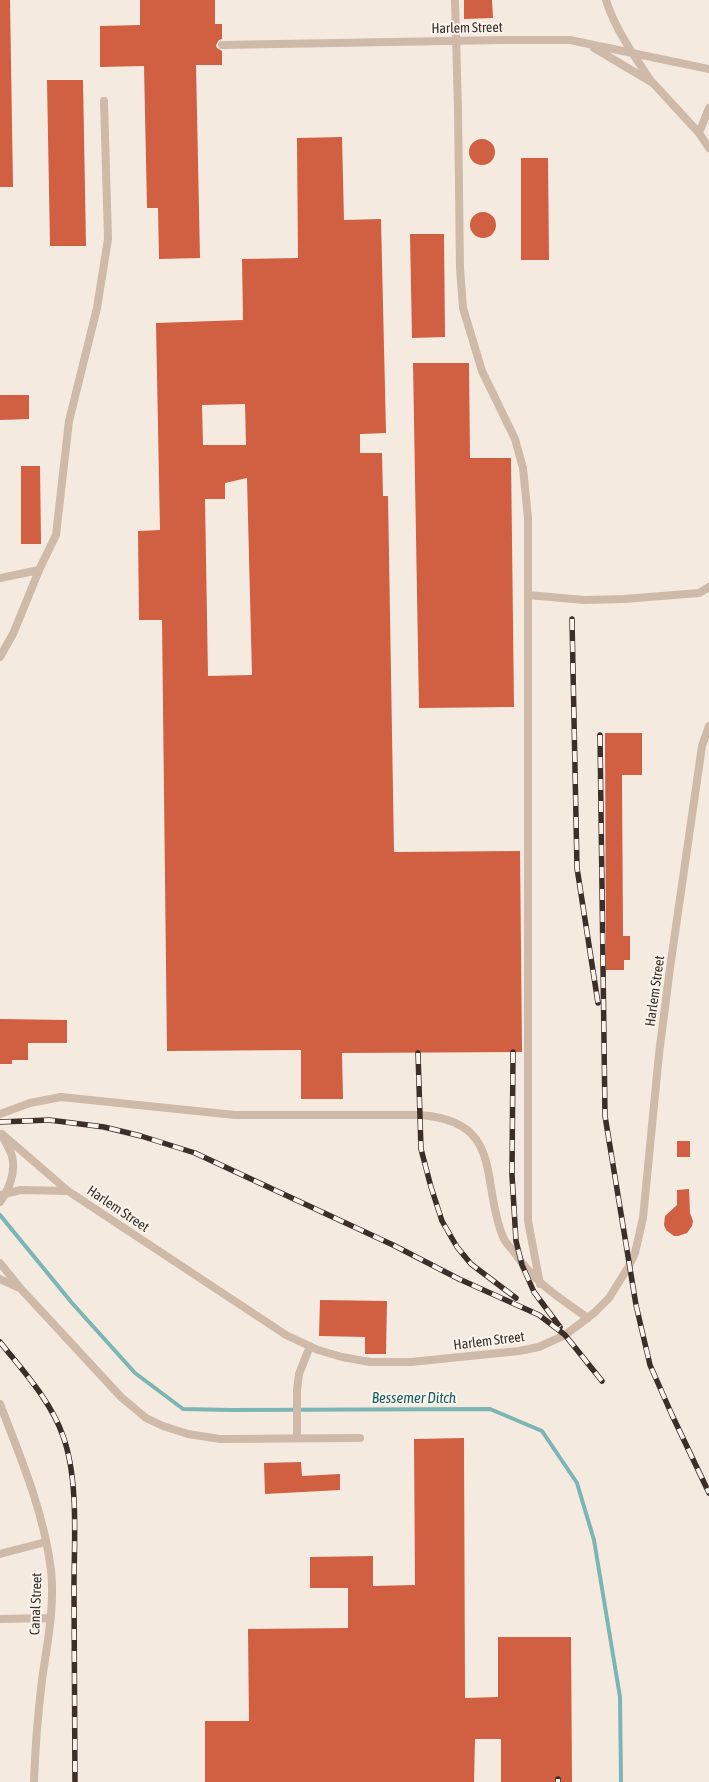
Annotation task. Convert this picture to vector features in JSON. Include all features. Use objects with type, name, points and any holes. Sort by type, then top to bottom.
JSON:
[{"type":"lane","points":[[456,0],[460,268],[463,308],[482,371],[515,439],[523,468],[528,518],[528,1220],[540,1284]]},
{"type":"lane","points":[[606,0],[608,8],[632,53],[653,83],[699,133],[709,148]]},
{"type":"lane","name":"Harlem Street","points":[[222,45],[570,40],[709,69]]},
{"type":"lane","points":[[588,44],[653,83]]},
{"type":"lane","points":[[0,657],[13,634],[56,535],[69,421],[97,308],[108,240],[104,101]]},
{"type":"lane","points":[[699,133],[709,108]]},
{"type":"lane","points":[[0,578],[39,570],[41,566]]},
{"type":"lane","points":[[528,595],[584,600],[624,599],[699,593],[709,587]]},
{"type":"lane","name":"Harlem Street","points":[[3,1195],[21,1190],[68,1191],[286,1335],[342,1357],[370,1362],[411,1362],[469,1357],[538,1347],[565,1335],[588,1318],[609,1298],[635,1253],[644,1218],[659,1054],[670,968],[702,746],[709,726]]},
{"type":"lane","points":[[0,1114],[30,1103],[61,1097],[235,1115],[434,1116],[455,1122],[475,1136],[486,1160],[503,1237],[522,1265],[540,1284],[588,1318]]},
{"type":"lane","points":[[1,1132],[68,1191]]},
{"type":"lane","points":[[0,1202],[12,1178],[12,1157],[1,1132]]},
{"type":"lane","points":[[0,1263],[21,1289],[121,1397],[146,1418],[188,1434],[220,1439],[360,1438]]},
{"type":"lane","points":[[0,1279],[21,1289]]},
{"type":"lane","points":[[297,1438],[299,1374],[310,1346]]},
{"type":"lane","name":"Canal Street","points":[[0,1404],[26,1472],[40,1516],[51,1571],[50,1618],[40,1696],[34,1782]]},
{"type":"lane","points":[[0,1554],[46,1542]]},
{"type":"lane","points":[[0,1618],[50,1618]]},
{"type":"building","points":[[0,0],[10,0],[13,187],[0,187]]},
{"type":"building","points":[[140,0],[215,0],[215,24],[222,24],[222,39],[216,45],[222,51],[222,65],[196,65],[200,258],[159,259],[158,208],[147,208],[144,66],[100,67],[100,26],[140,25]]},
{"type":"building","points":[[464,0],[492,0],[493,18],[464,19]]},
{"type":"building","points":[[47,80],[83,80],[86,246],[50,246]]},
{"type":"building","points":[[342,137],[344,220],[381,219],[386,433],[360,434],[360,453],[382,453],[383,496],[388,496],[394,852],[520,851],[522,1052],[342,1053],[343,1099],[301,1099],[301,1050],[167,1051],[162,620],[139,620],[138,531],[160,530],[156,323],[243,320],[242,259],[298,258],[297,138]],"holes":[[[245,404],[246,445],[203,445],[202,405]],[[247,478],[252,675],[208,676],[205,499],[225,499],[225,483]]]},
{"type":"building","points":[[482,139],[491,143],[495,152],[491,161],[482,165],[473,161],[469,152],[473,143]]},
{"type":"building","points":[[521,158],[548,158],[549,260],[521,260]]},
{"type":"building","points":[[483,212],[492,216],[496,225],[492,234],[483,238],[474,234],[470,225],[474,216]]},
{"type":"building","points":[[410,234],[444,234],[445,337],[412,338]]},
{"type":"building","points":[[413,363],[469,363],[470,458],[511,458],[514,707],[419,708]]},
{"type":"building","points":[[0,395],[29,395],[29,419],[0,420]]},
{"type":"building","points":[[21,466],[40,466],[41,544],[21,544]]},
{"type":"building","points":[[605,733],[642,733],[642,775],[622,775],[623,936],[630,936],[630,960],[624,960],[624,970],[606,970]]},
{"type":"building","points":[[0,1019],[67,1020],[67,1043],[28,1043],[28,1060],[12,1060],[12,1064],[0,1064]]},
{"type":"building","points":[[677,1141],[690,1141],[690,1157],[677,1157]]},
{"type":"building","points":[[689,1189],[692,1226],[687,1233],[674,1236],[666,1230],[664,1225],[665,1216],[677,1205],[677,1190]]},
{"type":"building","points":[[320,1300],[387,1301],[386,1354],[365,1354],[365,1337],[319,1336]]},
{"type":"building","points":[[464,1438],[465,1698],[498,1697],[498,1637],[571,1637],[572,1782],[501,1782],[501,1739],[475,1739],[474,1782],[205,1782],[205,1721],[249,1721],[248,1629],[348,1628],[348,1588],[310,1588],[310,1557],[373,1556],[373,1586],[415,1585],[414,1439]]},
{"type":"building","points":[[301,1462],[302,1476],[340,1474],[340,1490],[265,1494],[264,1463]]},
{"type":"waterway","name":"Bessemer Ditch","points":[[0,1215],[72,1303],[135,1373],[183,1409],[490,1409],[542,1431],[577,1483],[594,1540],[620,1697],[621,1782]]},
{"type":"railway","points":[[572,619],[577,868],[598,1003]]},
{"type":"railway","points":[[600,735],[605,1116],[636,1305],[650,1365],[709,1493]]},
{"type":"railway","points":[[513,1052],[512,1175],[516,1241],[522,1265],[534,1292],[560,1327]]},
{"type":"railway","points":[[418,1053],[421,1149],[442,1221],[457,1247],[471,1264],[516,1298]]},
{"type":"railway","points":[[0,1122],[49,1120],[104,1127],[141,1136],[195,1153],[393,1245],[459,1279],[539,1315],[565,1335],[602,1381]]},
{"type":"railway","points":[[0,1342],[44,1399],[58,1423],[68,1453],[74,1491],[75,1531],[75,1782]]}]
